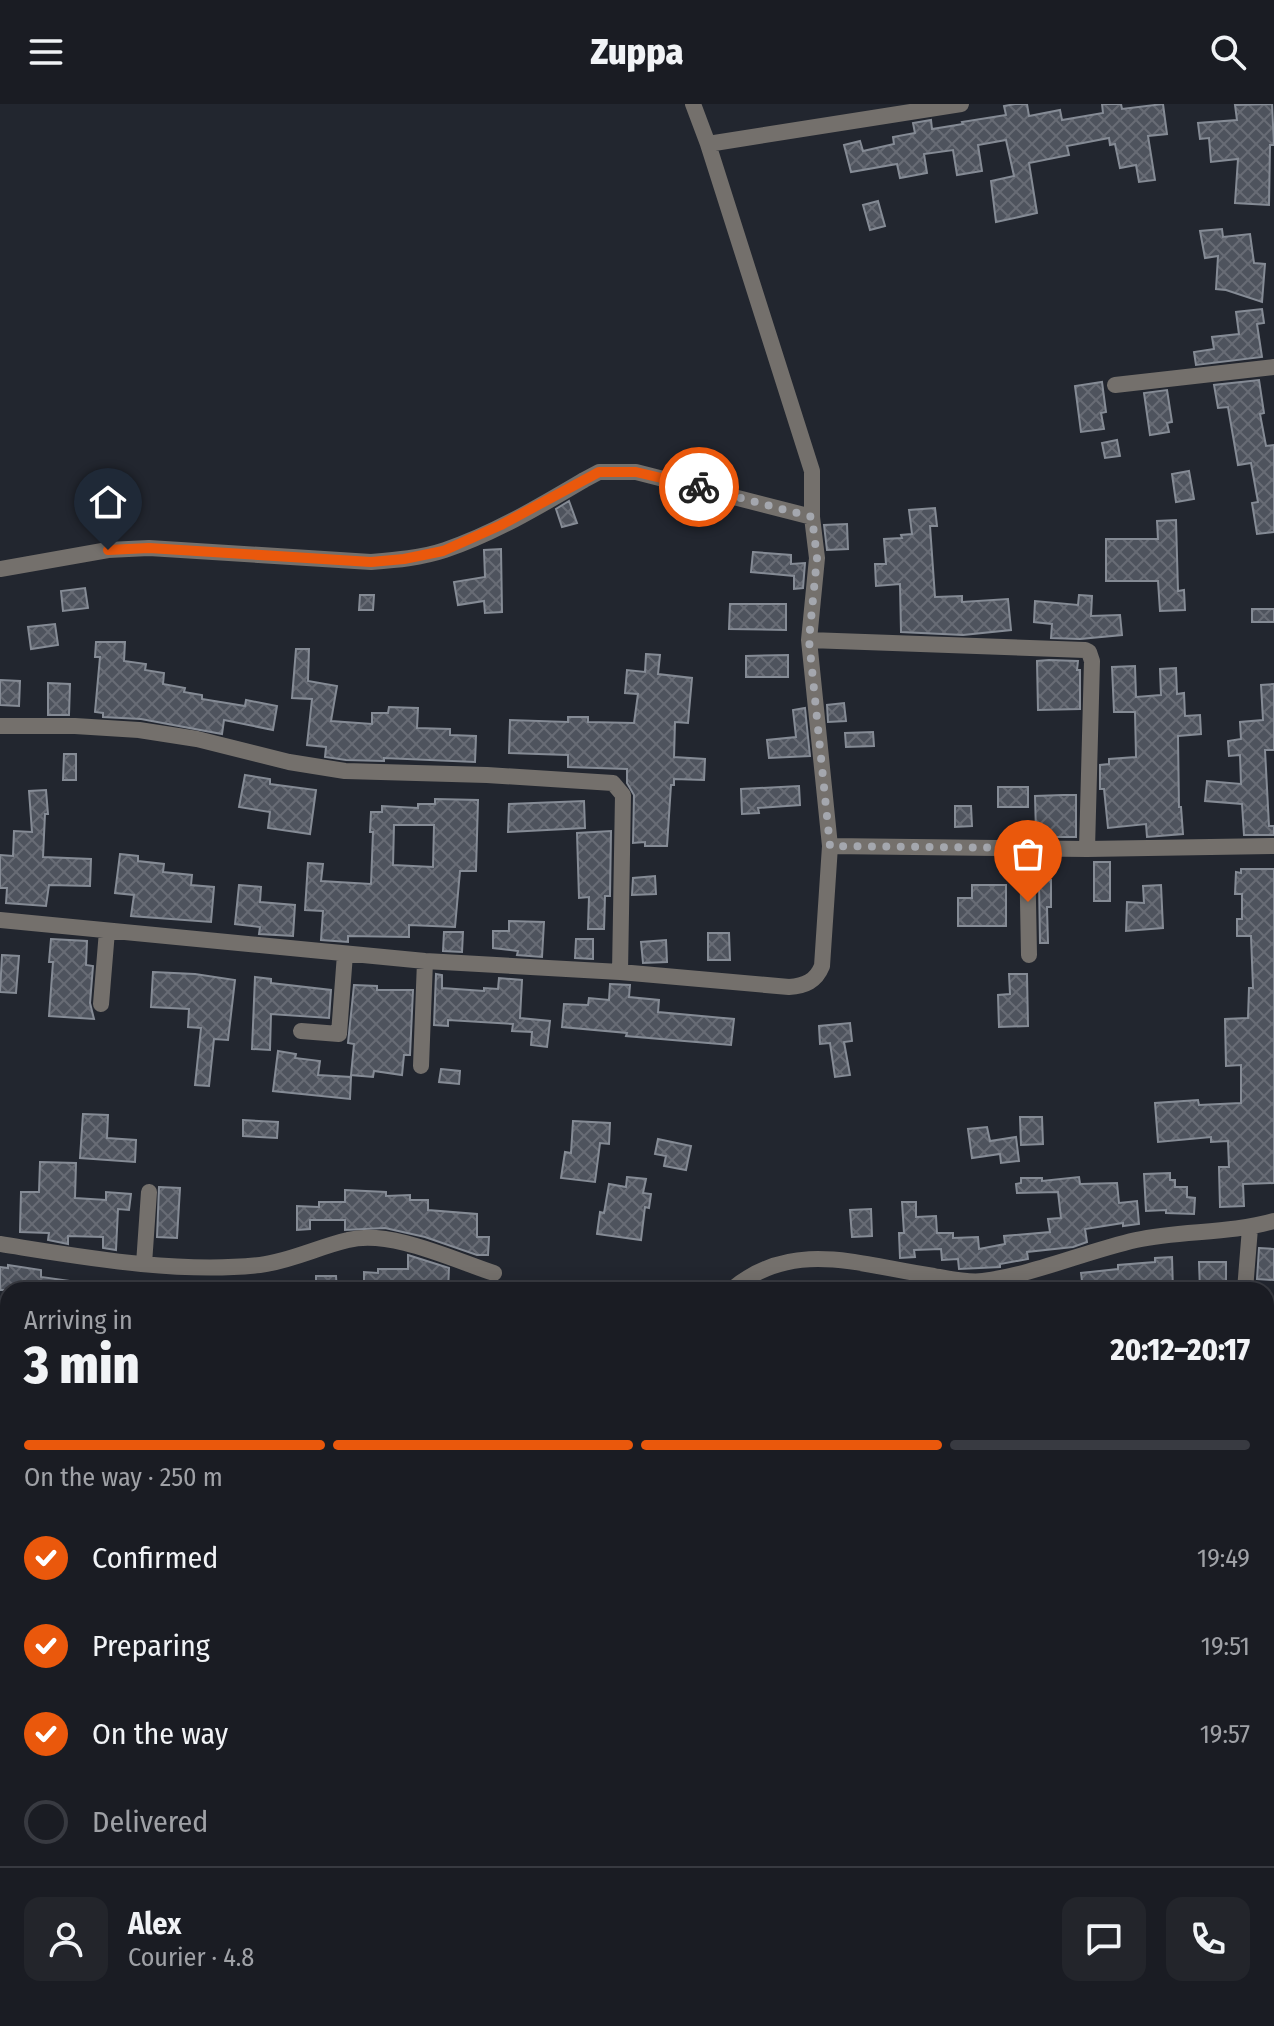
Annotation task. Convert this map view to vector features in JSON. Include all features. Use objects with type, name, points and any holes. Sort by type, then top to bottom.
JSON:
[{"type":"street","points":[[0,920],[425,961],[620,972],[789,987],[810,982],[818,976],[822,966],[830,846],[809,640],[817,558],[812,517],[812,471],[693,104]]},
{"type":"street","points":[[708,144],[961,104]]},
{"type":"street","points":[[1115,385],[1274,367]]},
{"type":"street","points":[[0,569],[108,550],[149,548],[371,562],[404,559],[443,551],[476,537],[599,472],[614,470],[668,479],[812,517]]},
{"type":"street","points":[[809,640],[1089,652],[1092,661],[1087,849]]},
{"type":"street","points":[[0,726],[139,730],[197,739],[289,762],[345,771],[613,783],[623,795],[620,972]]},
{"type":"street","points":[[830,846],[1087,849],[1274,846]]},
{"type":"street","points":[[1027,848],[1029,955]]},
{"type":"street","points":[[101,1004],[107,931]]},
{"type":"street","points":[[301,1031],[339,1034],[345,954]]},
{"type":"street","points":[[421,1066],[425,961]]},
{"type":"street","points":[[144,1264],[149,1192]]},
{"type":"street","points":[[995,1282],[1139,1239],[1250,1228],[1274,1221]]},
{"type":"street","points":[[1246,1282],[1250,1228]]},
{"type":"street","points":[[0,1244],[144,1264],[260,1265],[299,1257],[350,1239],[370,1238],[397,1241],[494,1273]]},
{"type":"street","points":[[741,1282],[771,1265],[803,1258],[833,1259],[960,1282]]},
{"type":"building","points":[[1027,104],[1029,116],[1060,110],[1062,120],[1103,113],[1102,104],[1121,104],[1122,109],[1163,104],[1167,134],[1148,136],[1155,180],[1139,182],[1136,165],[1120,168],[1115,144],[1110,145],[1109,138],[1067,146],[1069,155],[1029,163],[1037,213],[996,222],[991,181],[1014,176],[1006,140],[978,145],[982,171],[957,175],[953,150],[924,154],[927,173],[900,178],[897,164],[851,172],[844,145],[860,141],[863,151],[894,144],[893,137],[915,133],[913,123],[931,120],[932,129],[963,124],[1006,115],[1004,106]]},
{"type":"building","points":[[1272,104],[1274,145],[1270,145],[1269,205],[1235,203],[1238,159],[1211,162],[1209,138],[1200,139],[1198,123],[1237,120],[1235,105]]},
{"type":"building","points":[[878,201],[885,226],[870,230],[863,205]]},
{"type":"building","points":[[1222,229],[1223,237],[1250,234],[1254,263],[1265,264],[1262,302],[1216,289],[1218,256],[1205,258],[1200,231]]},
{"type":"building","points":[[1262,309],[1264,323],[1257,324],[1262,357],[1196,365],[1194,352],[1214,349],[1212,337],[1239,334],[1236,312]]},
{"type":"building","points":[[1259,380],[1264,413],[1260,414],[1266,446],[1274,445],[1274,532],[1257,534],[1252,503],[1258,502],[1251,463],[1238,465],[1228,407],[1218,408],[1214,385]]},
{"type":"building","points":[[1102,382],[1106,412],[1101,413],[1104,429],[1081,432],[1075,386]]},
{"type":"building","points":[[1167,390],[1172,422],[1167,423],[1169,432],[1150,435],[1144,393]]},
{"type":"building","points":[[1117,440],[1120,456],[1105,458],[1102,443]]},
{"type":"building","points":[[1189,471],[1194,499],[1176,502],[1172,474]]},
{"type":"building","points":[[569,501],[577,523],[562,527],[556,509]]},
{"type":"building","points":[[935,508],[937,526],[930,526],[935,597],[962,596],[962,602],[1008,599],[1011,630],[963,635],[901,632],[900,584],[876,586],[875,564],[886,564],[884,539],[912,534],[909,510]]},
{"type":"building","points":[[1176,520],[1178,591],[1184,590],[1185,610],[1160,611],[1158,581],[1106,581],[1106,539],[1158,539],[1157,521]]},
{"type":"building","points":[[847,524],[848,549],[827,550],[824,525]]},
{"type":"building","points":[[501,549],[502,612],[485,613],[484,601],[458,605],[454,582],[485,577],[484,550]]},
{"type":"building","points":[[753,552],[791,555],[791,564],[805,563],[803,588],[794,589],[794,576],[751,572]]},
{"type":"building","points":[[85,588],[88,608],[63,611],[61,591]]},
{"type":"building","points":[[360,595],[374,595],[373,610],[359,610]]},
{"type":"building","points":[[1079,595],[1092,596],[1091,616],[1120,615],[1122,635],[1051,638],[1052,624],[1034,622],[1035,601],[1078,605]]},
{"type":"building","points":[[730,604],[786,604],[786,630],[729,629]]},
{"type":"building","points":[[1252,609],[1274,609],[1274,622],[1252,622]]},
{"type":"building","points":[[55,624],[58,645],[31,649],[28,627]]},
{"type":"building","points":[[96,642],[125,642],[124,661],[146,664],[145,670],[164,673],[163,684],[185,688],[184,692],[202,695],[202,699],[245,706],[246,700],[277,706],[273,730],[224,720],[222,734],[141,719],[103,717],[103,713],[95,712],[100,657],[95,657]]},
{"type":"building","points":[[296,649],[309,649],[308,681],[337,686],[331,721],[372,724],[372,713],[388,713],[389,707],[418,708],[417,728],[450,729],[450,735],[476,736],[475,762],[325,757],[326,747],[307,745],[312,699],[292,698]]},
{"type":"building","points":[[646,654],[660,655],[658,674],[692,678],[688,723],[675,722],[674,757],[705,759],[704,780],[674,779],[674,785],[671,785],[667,846],[633,843],[634,795],[627,783],[627,769],[568,767],[568,755],[509,753],[510,720],[568,722],[568,717],[588,717],[588,722],[634,723],[638,694],[625,693],[627,670],[645,672]]},
{"type":"building","points":[[788,655],[788,677],[746,677],[746,656]]},
{"type":"building","points":[[1037,661],[1078,661],[1080,709],[1038,710]]},
{"type":"building","points":[[1135,666],[1136,697],[1161,695],[1160,669],[1176,668],[1177,694],[1184,693],[1185,716],[1200,715],[1201,734],[1178,736],[1179,807],[1183,834],[1147,837],[1146,824],[1108,828],[1104,789],[1100,789],[1100,765],[1109,764],[1109,759],[1136,757],[1135,712],[1114,712],[1112,667]]},
{"type":"building","points":[[0,680],[20,681],[19,706],[0,705]]},
{"type":"building","points":[[48,683],[70,684],[69,715],[48,715]]},
{"type":"building","points":[[1274,684],[1274,750],[1265,750],[1269,826],[1274,826],[1274,835],[1244,835],[1242,804],[1205,801],[1207,781],[1241,784],[1240,755],[1229,756],[1228,741],[1241,739],[1240,722],[1263,720],[1261,685]]},
{"type":"building","points":[[844,703],[846,721],[828,722],[827,705]]},
{"type":"building","points":[[805,708],[810,756],[769,758],[767,740],[796,737],[793,710]]},
{"type":"building","points":[[873,732],[874,746],[846,747],[845,733]]},
{"type":"building","points":[[64,754],[76,754],[76,780],[63,780]]},
{"type":"building","points":[[245,775],[270,779],[270,784],[316,790],[310,834],[268,828],[270,812],[239,807]]},
{"type":"building","points":[[799,786],[800,805],[758,808],[759,813],[742,814],[741,789]]},
{"type":"building","points":[[998,787],[1028,787],[1028,807],[998,807]]},
{"type":"building","points":[[46,790],[48,814],[45,814],[43,857],[91,859],[90,886],[49,885],[46,906],[6,903],[7,888],[0,888],[0,855],[13,856],[14,831],[32,832],[29,791]]},
{"type":"building","points":[[1076,795],[1076,837],[1051,837],[1051,832],[1036,833],[1035,796]]},
{"type":"building","points":[[435,799],[478,800],[476,871],[460,871],[455,927],[409,925],[409,937],[348,936],[348,942],[321,940],[323,911],[305,910],[308,863],[323,864],[321,881],[371,884],[371,812],[382,812],[382,806],[418,808],[418,804],[435,804]],"holes":[[[394,825],[434,825],[433,867],[393,865]]]},
{"type":"building","points":[[584,801],[585,828],[508,832],[509,804]]},
{"type":"building","points":[[955,806],[971,806],[972,826],[955,827]]},
{"type":"building","points":[[611,831],[610,896],[605,896],[604,929],[588,929],[589,897],[579,898],[577,833]]},
{"type":"building","points":[[120,854],[138,856],[138,861],[164,864],[163,872],[192,875],[191,885],[214,887],[211,922],[131,916],[134,895],[115,893]]},
{"type":"building","points":[[1094,862],[1110,862],[1110,901],[1094,901]]},
{"type":"building","points":[[1241,869],[1274,869],[1274,1183],[1243,1184],[1244,1206],[1220,1207],[1219,1167],[1229,1167],[1228,1141],[1211,1142],[1211,1137],[1158,1142],[1155,1103],[1198,1100],[1199,1105],[1241,1103],[1241,1065],[1226,1066],[1225,1019],[1248,1018],[1249,988],[1253,988],[1251,936],[1237,936],[1237,919],[1242,919],[1242,894],[1235,894],[1236,872],[1241,873]]},
{"type":"building","points":[[655,876],[656,894],[632,895],[633,878]]},
{"type":"building","points":[[1039,880],[1051,880],[1051,907],[1047,907],[1048,943],[1040,943]]},
{"type":"building","points":[[239,885],[261,887],[260,902],[295,905],[293,936],[259,934],[260,927],[235,924]]},
{"type":"building","points":[[972,885],[1006,885],[1006,926],[958,926],[958,898],[972,898]]},
{"type":"building","points":[[1161,885],[1163,928],[1126,931],[1127,902],[1144,903],[1143,886]]},
{"type":"building","points":[[509,921],[544,922],[542,957],[517,955],[518,951],[493,948],[493,931],[509,931]]},
{"type":"building","points":[[444,932],[463,932],[462,952],[443,951]]},
{"type":"building","points":[[708,933],[729,933],[730,960],[708,960]]},
{"type":"building","points":[[51,939],[87,941],[86,965],[93,966],[90,1003],[94,1019],[49,1016],[53,962],[49,962]]},
{"type":"building","points":[[576,939],[593,939],[593,959],[575,958]]},
{"type":"building","points":[[666,940],[667,962],[643,963],[641,942]]},
{"type":"building","points":[[2,955],[19,956],[16,993],[0,992]]},
{"type":"building","points":[[153,972],[235,980],[228,1040],[214,1039],[209,1086],[195,1085],[201,1028],[188,1027],[189,1009],[151,1007]]},
{"type":"building","points":[[436,974],[442,975],[442,988],[484,991],[484,988],[498,989],[499,978],[522,980],[520,1018],[550,1021],[547,1047],[531,1045],[532,1032],[512,1031],[513,1024],[448,1020],[448,1026],[434,1025]]},
{"type":"building","points":[[1009,974],[1027,974],[1028,1026],[999,1027],[998,995],[1010,994]]},
{"type":"building","points":[[255,977],[271,979],[271,983],[331,990],[329,1018],[271,1014],[270,1050],[252,1049]]},
{"type":"building","points":[[610,984],[630,985],[629,997],[659,1000],[658,1012],[734,1019],[731,1045],[562,1027],[564,1004],[588,1005],[589,998],[609,1000]]},
{"type":"building","points":[[354,985],[377,986],[377,990],[413,990],[410,1055],[404,1055],[402,1075],[374,1071],[373,1077],[351,1075],[354,1044],[348,1043]]},
{"type":"building","points":[[850,1023],[852,1041],[844,1042],[850,1075],[835,1077],[830,1043],[820,1044],[819,1026]]},
{"type":"building","points":[[278,1051],[296,1054],[295,1058],[320,1061],[318,1075],[351,1077],[350,1099],[273,1091]]},
{"type":"building","points":[[441,1069],[460,1071],[459,1084],[439,1082]]},
{"type":"building","points":[[83,1114],[108,1115],[107,1138],[136,1140],[135,1162],[80,1158]]},
{"type":"building","points":[[1020,1117],[1042,1117],[1043,1144],[1021,1145]]},
{"type":"building","points":[[243,1120],[278,1122],[277,1138],[243,1136]]},
{"type":"building","points":[[573,1121],[610,1123],[609,1144],[600,1143],[595,1182],[561,1178],[565,1152],[571,1153]]},
{"type":"building","points":[[987,1127],[990,1141],[1016,1137],[1019,1161],[1001,1163],[1000,1154],[972,1158],[968,1129]]},
{"type":"building","points":[[658,1139],[691,1146],[686,1170],[664,1166],[666,1156],[655,1154]]},
{"type":"building","points":[[40,1162],[76,1163],[75,1198],[106,1200],[106,1192],[131,1194],[129,1210],[118,1209],[116,1250],[103,1248],[103,1237],[68,1236],[68,1244],[48,1240],[49,1233],[20,1232],[21,1192],[39,1192]]},
{"type":"building","points":[[1170,1173],[1175,1187],[1187,1187],[1187,1197],[1195,1198],[1194,1214],[1146,1211],[1144,1174]]},
{"type":"building","points":[[627,1177],[646,1179],[643,1193],[651,1194],[649,1208],[645,1207],[641,1240],[597,1234],[609,1184],[626,1187]]},
{"type":"building","points":[[1079,1177],[1080,1184],[1117,1183],[1119,1203],[1137,1201],[1139,1224],[1123,1226],[1123,1223],[1085,1229],[1087,1242],[1073,1247],[1027,1252],[1028,1259],[1000,1264],[1000,1267],[959,1269],[958,1259],[942,1260],[941,1249],[914,1250],[915,1257],[900,1258],[899,1233],[904,1233],[902,1202],[916,1202],[916,1217],[936,1216],[937,1233],[953,1233],[953,1238],[978,1237],[979,1249],[1005,1244],[1004,1236],[1050,1232],[1048,1219],[1061,1218],[1058,1192],[1017,1193],[1016,1184],[1021,1183],[1021,1178],[1042,1178],[1042,1181]]},
{"type":"building","points":[[159,1187],[180,1188],[177,1238],[157,1237]]},
{"type":"building","points":[[345,1190],[386,1192],[386,1196],[410,1195],[410,1200],[428,1200],[428,1210],[477,1214],[477,1237],[489,1237],[488,1255],[477,1255],[425,1237],[385,1228],[345,1230],[345,1220],[310,1220],[310,1229],[297,1230],[297,1206],[319,1207],[319,1202],[345,1202]]},
{"type":"building","points":[[871,1209],[872,1236],[852,1237],[850,1210]]},
{"type":"building","points":[[1259,1248],[1274,1249],[1274,1280],[1257,1279]]},
{"type":"building","points":[[408,1255],[449,1268],[448,1282],[364,1282],[364,1272],[408,1269]]},
{"type":"building","points":[[1172,1257],[1173,1282],[1082,1282],[1081,1273],[1118,1269],[1118,1265],[1155,1262],[1155,1258]]},
{"type":"building","points":[[1199,1262],[1226,1262],[1226,1282],[1200,1282]]},
{"type":"building","points":[[8,1265],[41,1270],[41,1277],[78,1282],[0,1282],[0,1267],[8,1268]]},
{"type":"building","points":[[316,1276],[336,1276],[336,1282],[316,1282]]},
{"type":"way so far","points":[[699,487],[812,517],[817,558],[809,640],[830,846],[1027,848],[1028,902]]},
{"type":"route","points":[[108,550],[220,551],[371,562],[404,559],[443,551],[476,537],[599,472],[636,472],[699,487]]}]
